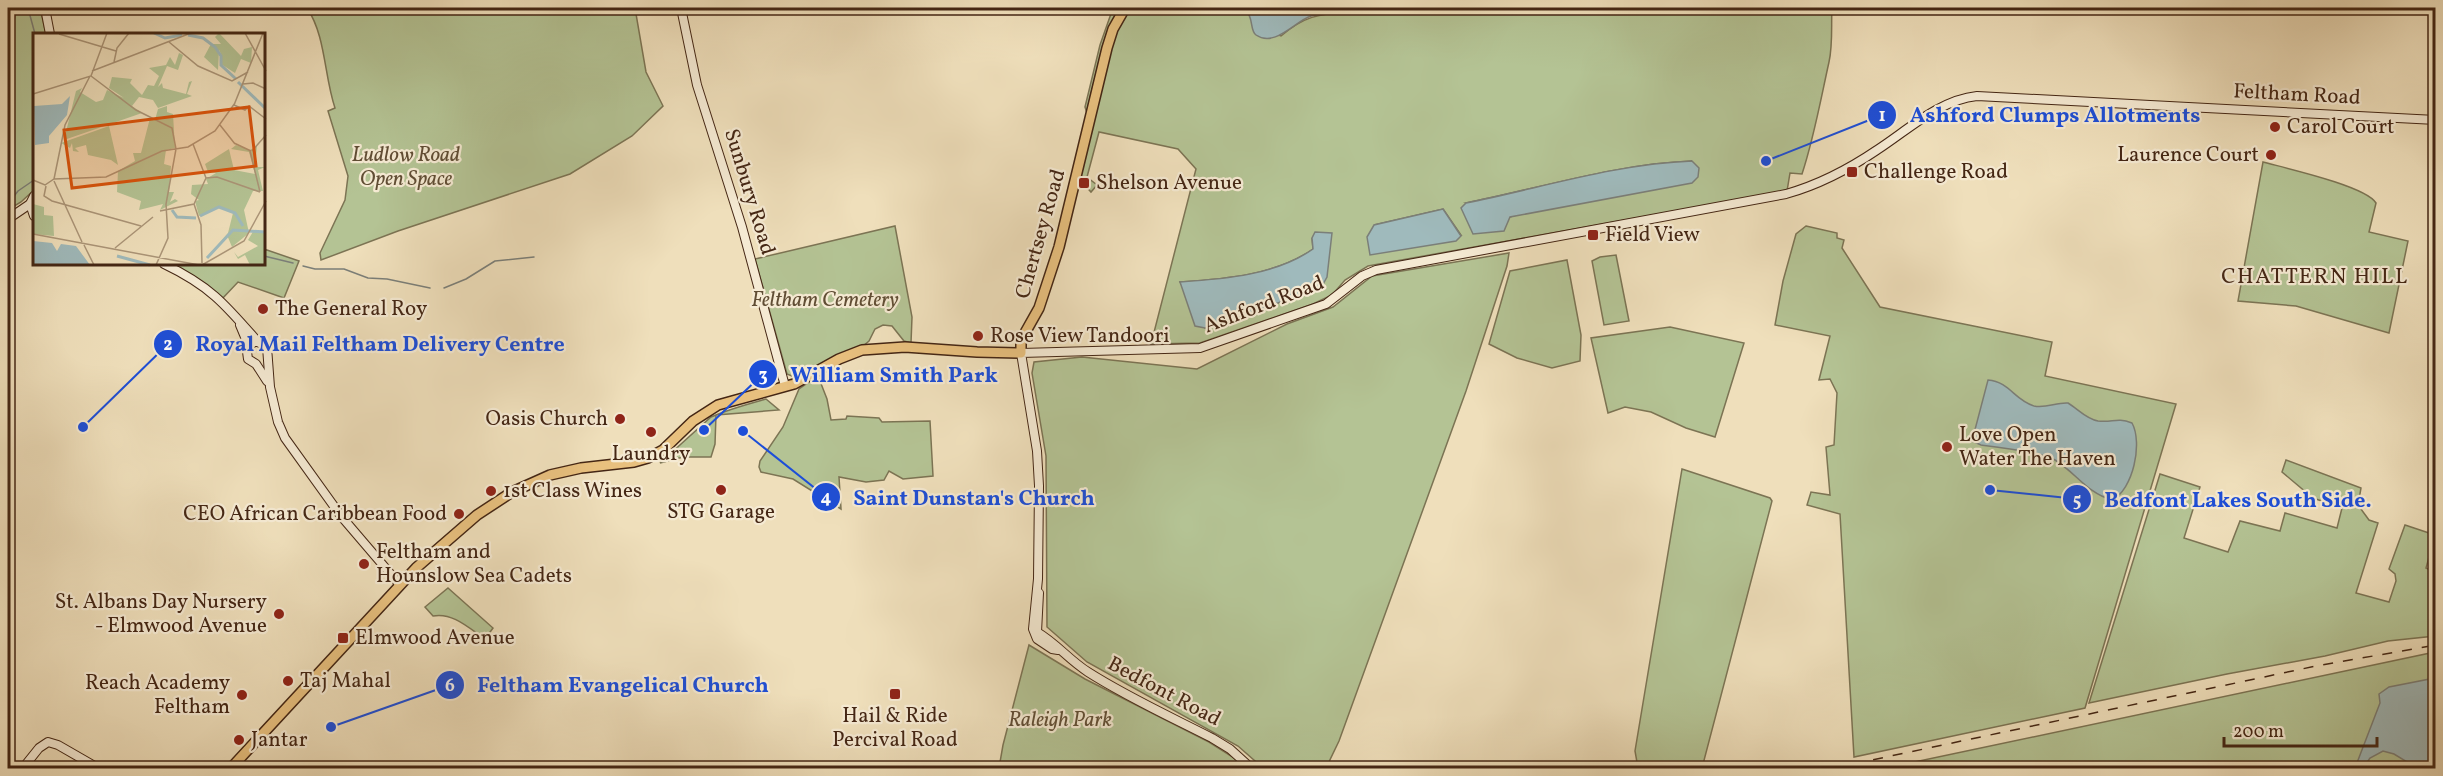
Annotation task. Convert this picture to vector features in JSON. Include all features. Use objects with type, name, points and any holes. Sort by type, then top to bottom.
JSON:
[{"type":"main road","name":"Chertsey Road","points":[[1021,353],[1021,340],[1040,308],[1054,264],[1074,192],[1107,48],[1113,29],[1125,8]]},
{"type":"main road","name":"Ashford Road","points":[[231,768],[399,585],[447,539],[477,515],[524,486],[550,475],[580,468],[634,462],[648,458],[663,450],[693,421],[718,405],[796,383],[852,353],[872,348],[905,347],[1021,353]]},
{"type":"street","points":[[45,8],[50,33]]},
{"type":"street","name":"Sunbury Road","points":[[681,8],[697,85],[745,237],[785,386]]},
{"type":"street","name":"Feltham Road","points":[[1786,194],[1826,179],[1849,167],[1945,105],[1970,96],[2436,120]]},
{"type":"street","name":"Ashford Road","points":[[1021,353],[1200,348],[1326,304],[1362,276],[1376,270],[1786,194]]},
{"type":"street","points":[[11,217],[30,204],[33,198]]},
{"type":"street","points":[[11,217],[33,215],[30,204]]},
{"type":"street","points":[[168,266],[196,280],[221,300],[258,342],[267,347],[270,387],[278,422],[285,438],[341,516],[399,585]]},
{"type":"street","points":[[236,316],[247,348],[248,359],[256,364],[270,387]]},
{"type":"street","points":[[247,348],[258,342]]},
{"type":"street","name":"Chertsey Road","points":[[1021,353],[1037,455],[1039,486],[1040,604],[1037,635]]},
{"type":"street","points":[[256,364],[267,358]]},
{"type":"street","name":"Bedfont Road","points":[[1037,635],[1055,644],[1058,650],[1090,673],[1230,749],[1251,768]]},
{"type":"street","points":[[23,768],[43,744],[53,742],[98,768]]},
{"type":"green space","points":[[16,8],[40,8],[46,33],[33,33],[33,191],[8,210],[8,62]]},
{"type":"green space","name":"Ludlow Road Open Space","points":[[307,8],[635,8],[646,72],[663,106],[632,136],[570,174],[398,231],[321,260],[320,253],[345,200],[348,176],[328,111],[335,108],[318,31]]},
{"type":"green space","points":[[1113,8],[1125,8],[1117,21],[1092,114],[1087,113],[1085,107],[1100,45]]},
{"type":"green space","points":[[1128,8],[1242,8],[1251,16],[1253,26],[1281,36],[1304,20],[1320,15],[1348,13],[1351,8],[1832,8],[1830,55],[1814,132],[1802,174],[1790,173],[1787,191],[1368,266],[1345,280],[1332,295],[1313,304],[1200,343],[1151,344],[1196,169],[1178,149],[1099,132],[1087,177],[1097,185],[1091,192],[1083,183],[1080,175],[1115,30]],"holes":[[[1692,161],[1510,217],[1466,203],[1606,172]],[[1443,209],[1461,235],[1374,225]],[[1312,238],[1322,286],[1205,328],[1180,282],[1232,277],[1267,270],[1299,258],[1313,249]]]},
{"type":"green space","points":[[2263,162],[2324,178],[2357,190],[2376,203],[2369,232],[2408,241],[2389,333],[2296,306],[2238,301]]},
{"type":"green space","name":"Feltham Cemetery","points":[[895,226],[912,317],[911,343],[904,341],[892,326],[883,325],[875,329],[869,341],[863,346],[794,377],[787,374],[755,259]]},
{"type":"green space","points":[[1806,226],[1837,233],[1837,238],[1844,240],[1842,248],[1880,307],[2052,342],[2045,376],[2176,404],[2085,708],[1854,757],[1840,514],[1807,505],[1811,492],[1830,495],[1826,447],[1834,445],[1837,393],[1830,379],[1819,380],[1830,336],[1775,325],[1783,281],[1796,234]]},
{"type":"green space","points":[[266,250],[299,261],[284,298],[238,282],[221,300],[167,266],[266,266]]},
{"type":"green space","points":[[1509,253],[1507,266],[1466,391],[1339,741],[1326,768],[1263,768],[1238,746],[1087,662],[1047,627],[1046,456],[1032,373],[1034,362],[1082,357],[1197,369],[1287,324],[1333,307],[1372,276]]},
{"type":"green space","points":[[1616,255],[1629,321],[1604,325],[1592,261],[1600,257]]},
{"type":"green space","points":[[1567,260],[1581,335],[1580,361],[1552,368],[1517,358],[1489,344],[1510,271]]},
{"type":"green space","points":[[1670,327],[1744,343],[1715,437],[1686,428],[1651,412],[1625,407],[1608,413],[1591,338]]},
{"type":"green space","points":[[818,376],[827,399],[831,420],[846,419],[847,416],[879,418],[882,422],[930,421],[933,476],[903,479],[889,471],[884,480],[866,482],[839,477],[841,509],[793,479],[761,472],[760,461],[783,427],[799,389]]},
{"type":"green space","points":[[766,399],[779,410],[716,415],[715,444],[711,457],[683,457],[660,463],[711,417],[718,414],[732,409]]},
{"type":"green space","points":[[2286,460],[2361,488],[2358,505],[2369,520],[2378,523],[2356,593],[2389,602],[2396,581],[2395,574],[2389,569],[2405,525],[2435,535],[2426,568],[2435,572],[2435,636],[2388,641],[2325,656],[2089,703],[2160,474],[2200,487],[2184,538],[2228,552],[2240,521],[2280,531],[2285,513],[2337,528],[2342,508],[2313,498],[2282,472]]},
{"type":"green space","points":[[1682,469],[1770,498],[1772,501],[1702,768],[1638,768],[1635,751]]},
{"type":"green space","points":[[448,588],[493,628],[485,639],[454,619],[440,615],[433,616],[425,607]]},
{"type":"green space","name":"Raleigh Park","points":[[1029,645],[1085,679],[1209,742],[1239,761],[1236,768],[999,768]]},
{"type":"green space","points":[[2435,652],[2435,768],[1886,768]]},
{"type":"water","points":[[1242,8],[1351,8],[1348,13],[1311,16],[1278,36],[1263,38],[1254,33],[1249,14]]},
{"type":"water","points":[[1692,161],[1699,168],[1698,177],[1692,183],[1510,217],[1504,231],[1473,234],[1461,208],[1466,203],[1606,172]]},
{"type":"water","points":[[1443,209],[1461,236],[1456,241],[1370,255],[1367,237],[1374,225]]},
{"type":"water","points":[[1315,232],[1332,233],[1327,277],[1322,286],[1205,328],[1195,326],[1180,282],[1232,277],[1283,265],[1313,249],[1312,238]]},
{"type":"water","points":[[1988,380],[2002,384],[2021,400],[2034,406],[2068,403],[2094,420],[2122,420],[2132,423],[2135,432],[2136,454],[2126,487],[2112,500],[2096,493],[2049,457],[2020,450],[1981,445],[1972,441]]},
{"type":"water","points":[[2435,678],[2436,743],[2432,768],[2417,768],[2394,754],[2383,751],[2370,758],[2363,768],[2355,768],[2380,703],[2379,694],[2389,687]]},
{"type":"waterway","points":[[28,8],[35,33]]},
{"type":"waterway","points":[[8,204],[18,191],[33,181]]},
{"type":"waterway","points":[[266,256],[293,263]]},
{"type":"waterway","points":[[444,288],[466,279],[495,261],[534,257]]},
{"type":"waterway","points":[[303,266],[315,269],[344,269],[368,278],[387,279],[430,288]]},
{"type":"railway","points":[[1834,768],[2316,666],[2436,645]]},
{"type":"place","name":"Carol Court","points":[[2275,127]]},
{"type":"place","name":"Laurence Court","points":[[2271,155]]},
{"type":"place","name":"Ashford Clumps Allotments","points":[[1766,161]]},
{"type":"place","name":"Challenge Road","points":[[1852,172]]},
{"type":"place","name":"Shelson Avenue","points":[[1084,183]]},
{"type":"place","name":"Field View","points":[[1593,235]]},
{"type":"place","name":"The General Roy","points":[[263,309]]},
{"type":"place","name":"Rose View Tandoori","points":[[978,336]]},
{"type":"place","name":"Oasis Church","points":[[620,419]]},
{"type":"place","name":"Royal Mail Feltham Delivery Centre","points":[[83,427]]},
{"type":"place","name":"William Smith Park","points":[[704,430]]},
{"type":"place","name":"Saint Dunstan's Church","points":[[743,431]]},
{"type":"place","name":"Laundry","points":[[651,432]]},
{"type":"place","name":"Love Open Water The Haven","points":[[1947,447]]},
{"type":"place","name":"STG Garage","points":[[721,490]]},
{"type":"place","name":"Bedfont Lakes South Side.","points":[[1990,490]]},
{"type":"place","name":"1st Class Wines","points":[[491,491]]},
{"type":"place","name":"CEO African Caribbean Food","points":[[459,514]]},
{"type":"place","name":"Feltham and Hounslow Sea Cadets","points":[[364,564]]},
{"type":"place","name":"St. Albans Day Nursery - Elmwood Avenue","points":[[279,614]]},
{"type":"place","name":"Elmwood Avenue","points":[[343,638]]},
{"type":"place","name":"Taj Mahal","points":[[288,681]]},
{"type":"place","name":"Hail & Ride Percival Road","points":[[895,694]]},
{"type":"place","name":"Reach Academy Feltham","points":[[242,695]]},
{"type":"place","name":"Feltham Evangelical Church","points":[[331,727]]},
{"type":"place","name":"Jantar","points":[[239,740]]},
{"type":"district","name":"CHATTERN HILL","points":[[2315,277]]}]
